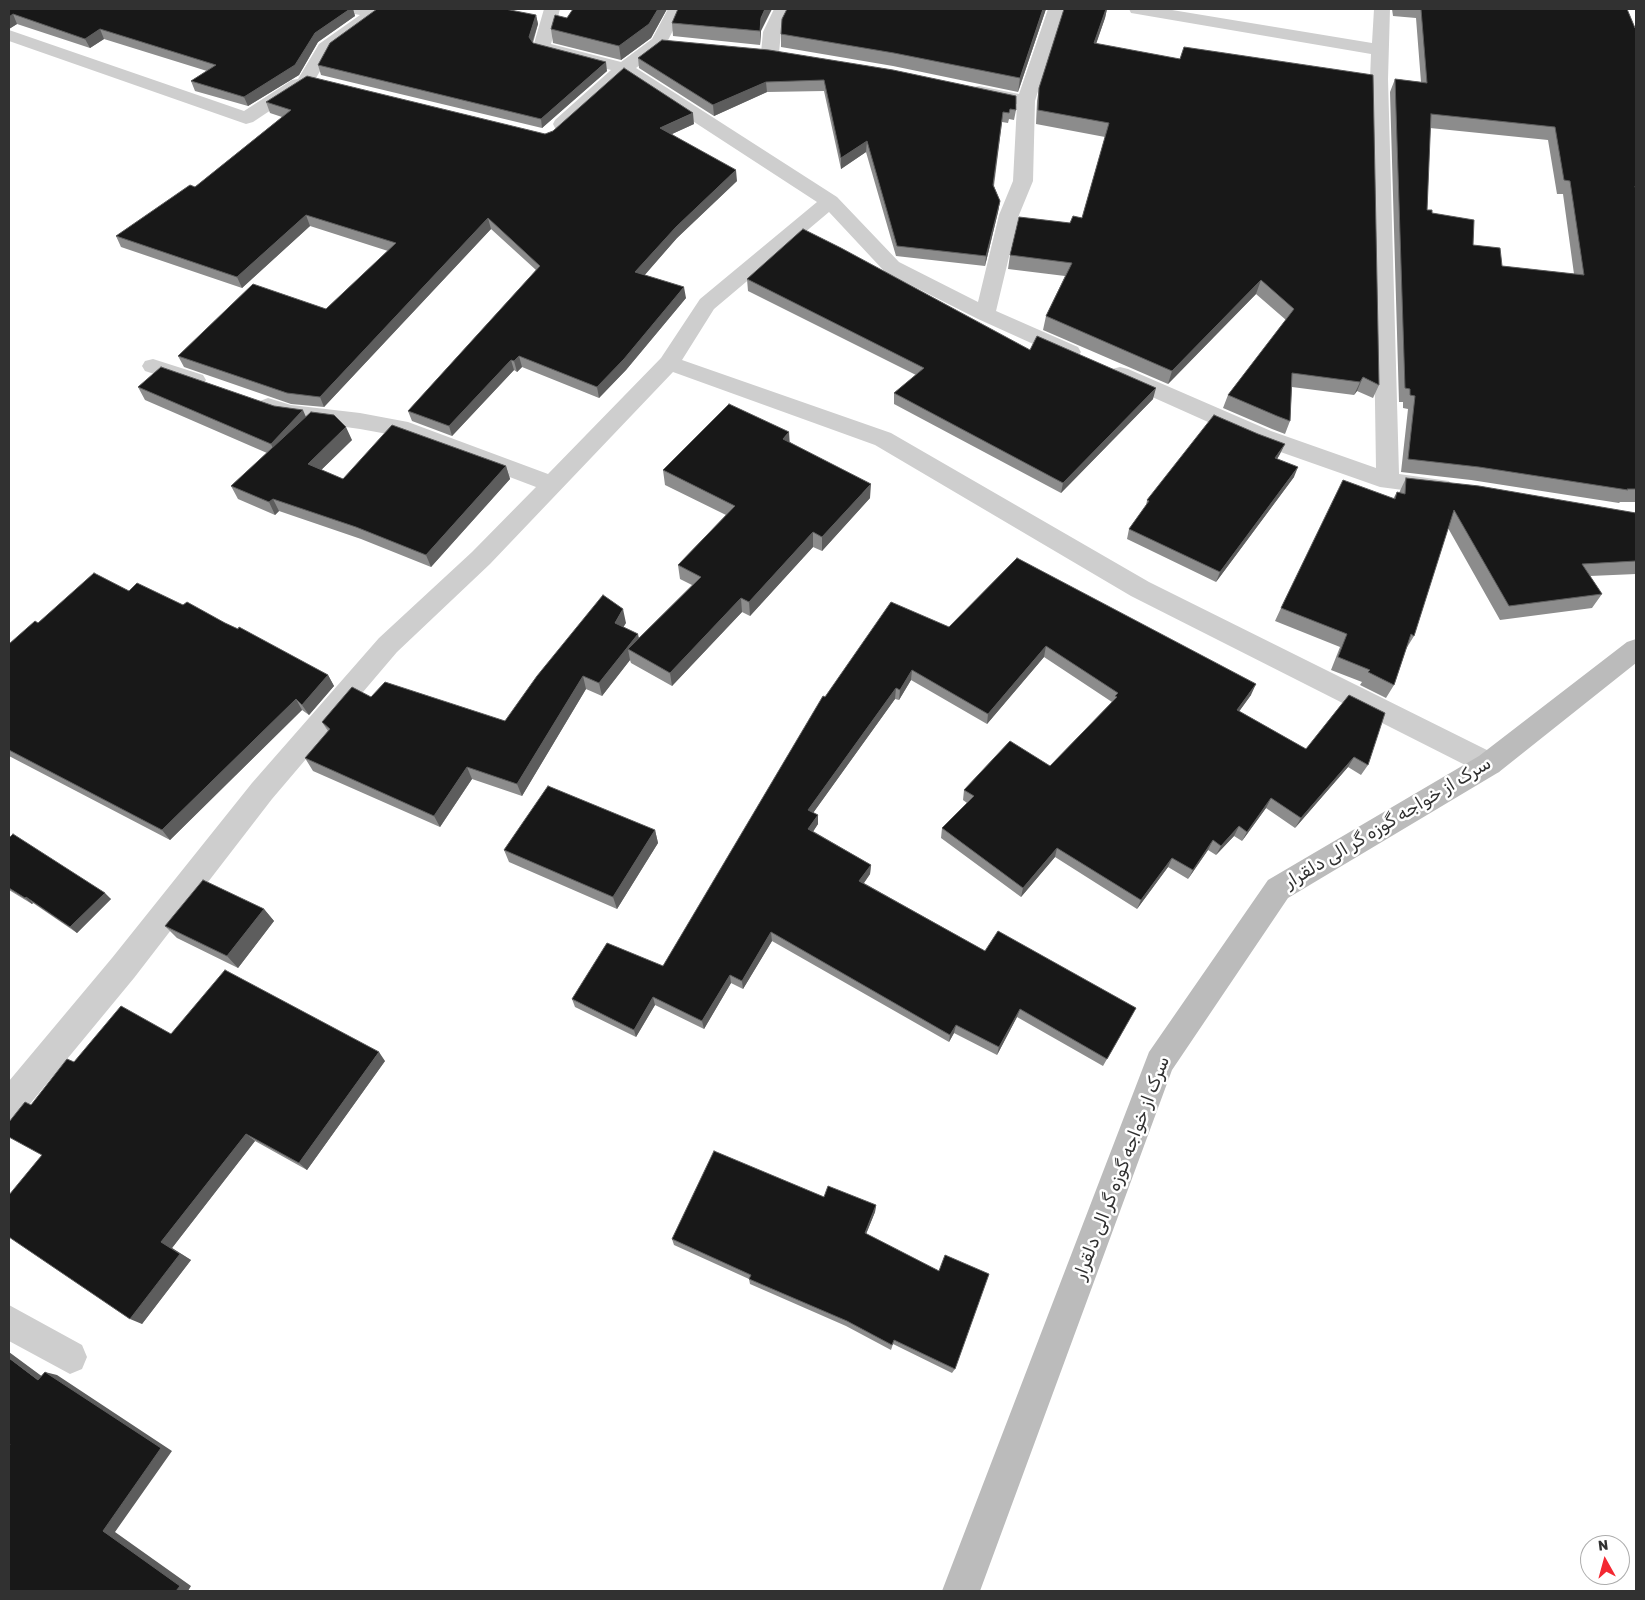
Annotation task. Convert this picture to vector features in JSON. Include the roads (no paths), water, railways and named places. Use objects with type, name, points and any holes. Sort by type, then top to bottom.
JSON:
[{"type":"street","points":[[9,35],[246,118],[307,79],[325,48],[374,14],[356,9]]},
{"type":"street","points":[[552,9],[542,47],[624,68],[830,201],[892,266],[985,314],[1262,437],[1388,481],[1461,489]]},
{"type":"street","points":[[547,137],[624,68],[659,42],[676,9]]},
{"type":"street","points":[[770,53],[772,32],[782,9]]},
{"type":"street","points":[[985,314],[1009,214],[1023,181],[1026,101],[1056,9]]},
{"type":"street","points":[[1138,9],[1381,50]]},
{"type":"street","points":[[1382,9],[1379,79],[1388,481]]},
{"type":"street","points":[[659,42],[678,44]]},
{"type":"street","points":[[752,51],[789,56]]},
{"type":"street","points":[[307,79],[326,84]]},
{"type":"street","points":[[960,87],[1026,101]]},
{"type":"street","points":[[9,1105],[123,968],[262,791],[382,652],[481,558],[669,362],[707,304],[830,201]]},
{"type":"street","points":[[669,362],[883,440],[1140,589],[1489,764]]},
{"type":"street","points":[[153,366],[216,388]]},
{"type":"street","points":[[252,400],[288,413],[360,421],[408,430],[552,484]]},
{"type":"street","name":"سرک از خواجه گوزه گر الی دلقرار","points":[[961,1591],[1160,1062],[1278,889],[1489,764],[1636,649]]},
{"type":"street","points":[[9,1322],[70,1357]]}]
